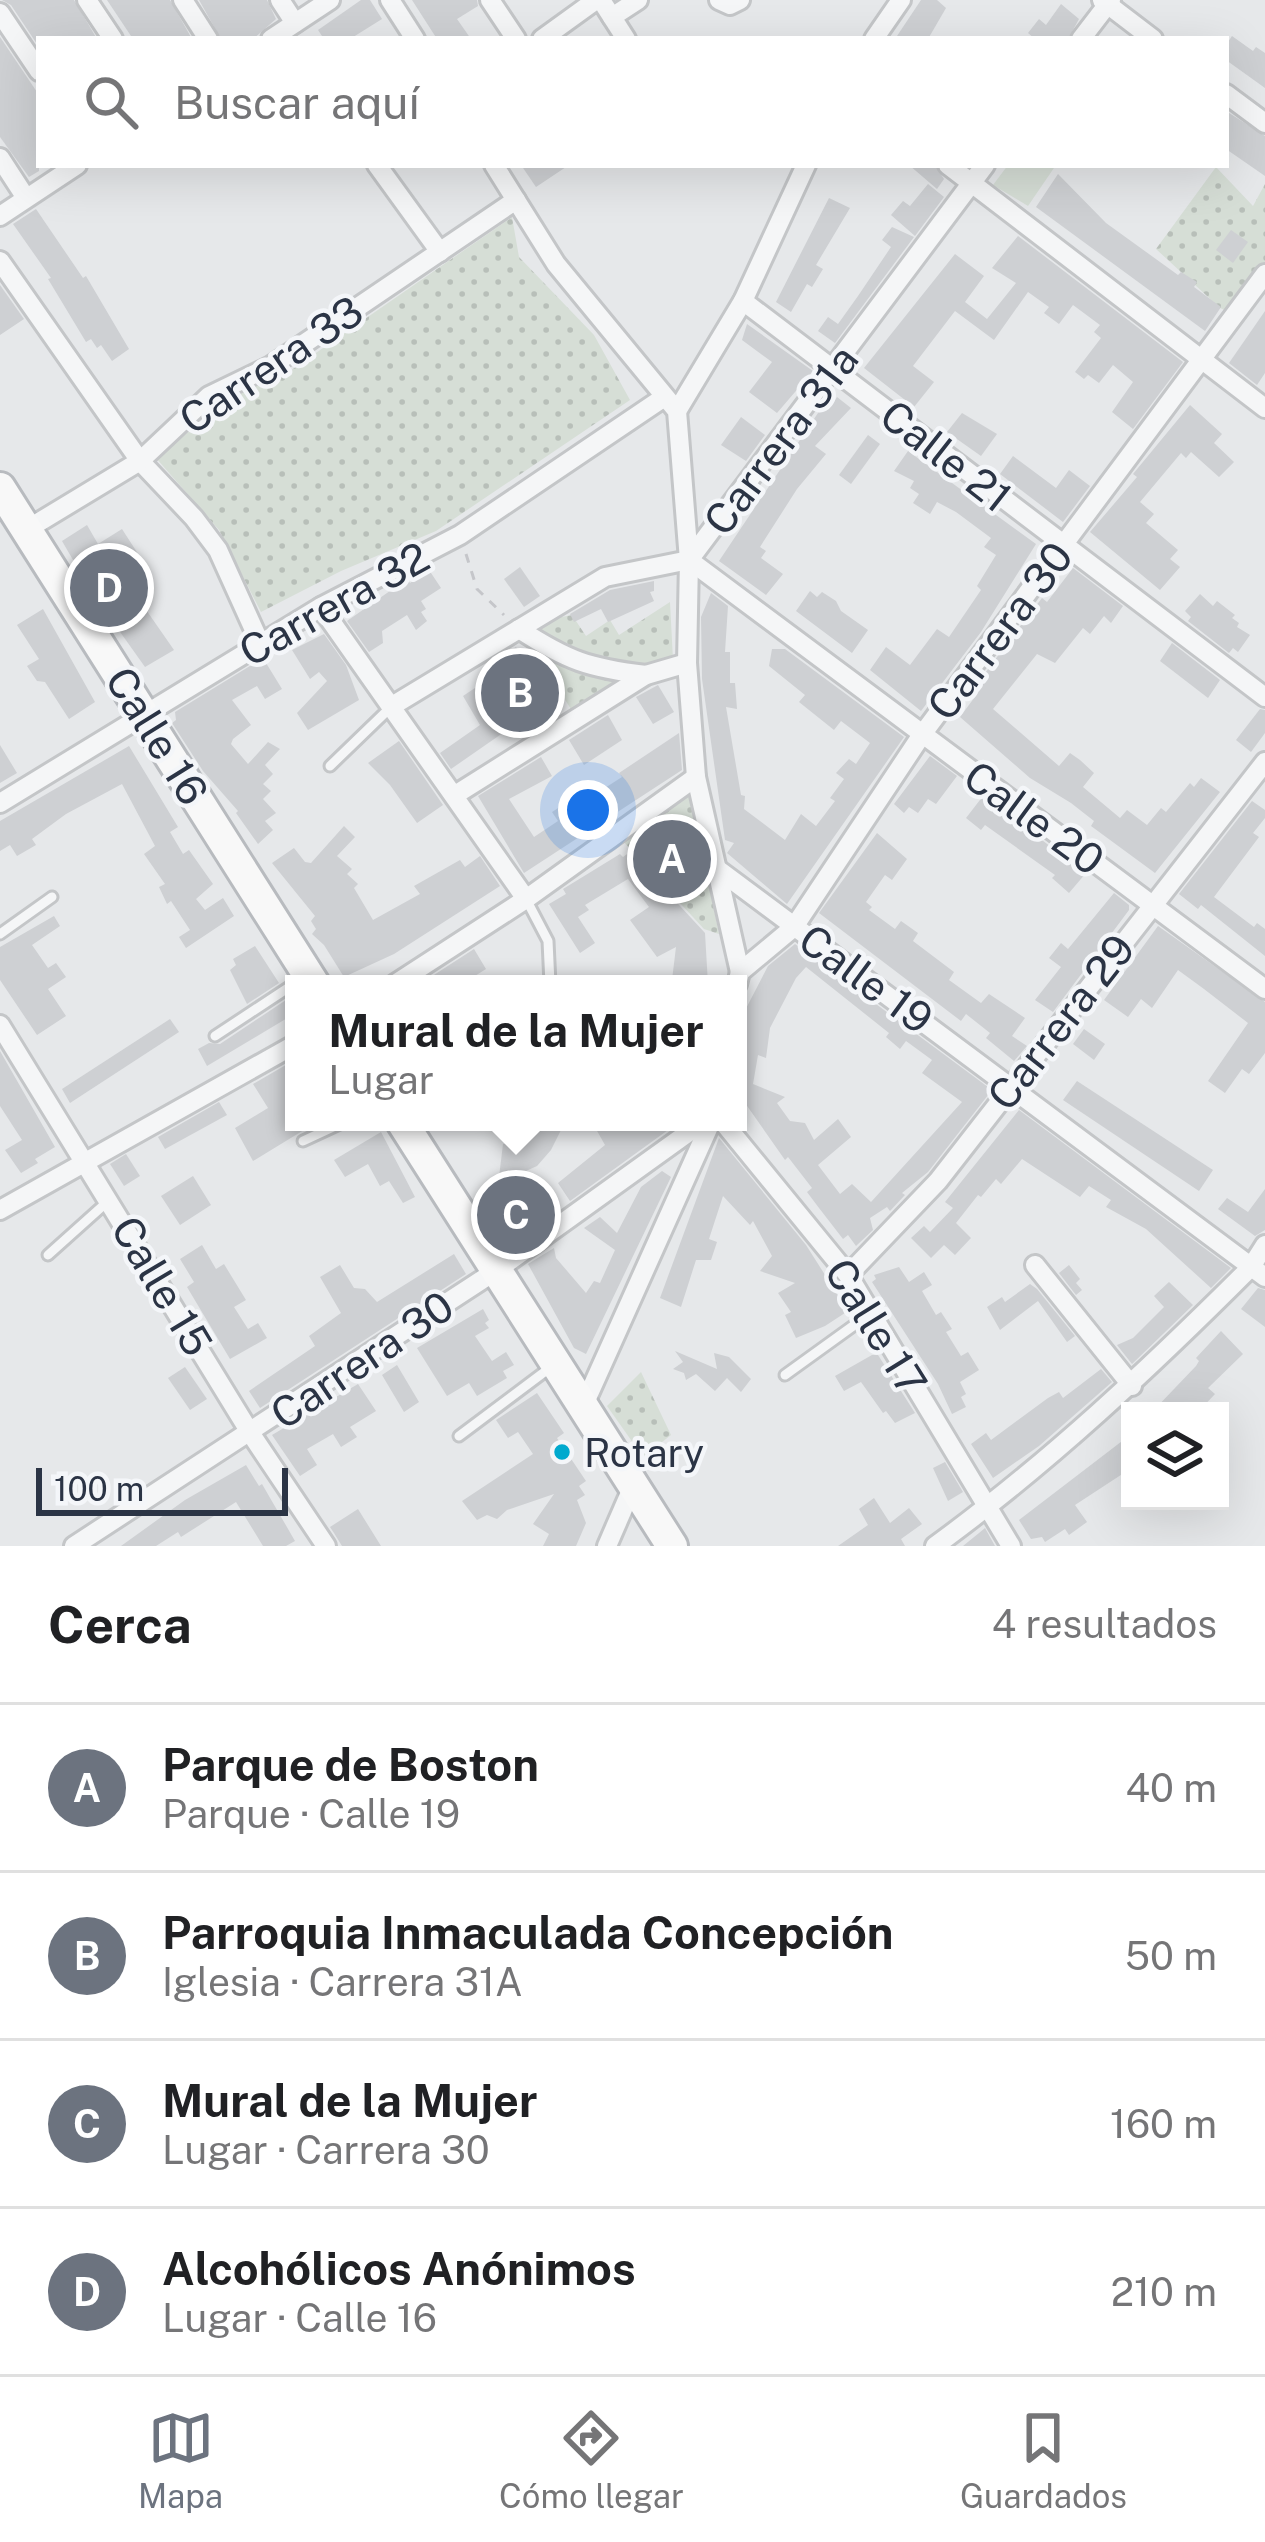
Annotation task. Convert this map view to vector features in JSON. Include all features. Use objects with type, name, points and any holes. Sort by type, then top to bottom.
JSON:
[{"type":"highway","name":"Calle 16","points":[[10,512],[308,975]]},
{"type":"highway","points":[[408,1131],[672,1546]]},
{"type":"street","points":[[87,0],[111,36]]},
{"type":"street","points":[[183,0],[206,36]]},
{"type":"street","points":[[280,0],[296,23]]},
{"type":"street","points":[[276,36],[331,0]]},
{"type":"street","points":[[390,0],[413,36]]},
{"type":"street","points":[[490,0],[511,33]]},
{"type":"street","points":[[548,36],[603,6],[638,0]]},
{"type":"street","points":[[876,36],[901,0]]},
{"type":"street","points":[[1083,36],[1107,2],[1149,36]]},
{"type":"street","points":[[603,6],[624,36]]},
{"type":"street","points":[[0,13],[36,67]]},
{"type":"street","points":[[1229,96],[1265,123]]},
{"type":"street","points":[[0,158],[26,198]]},
{"type":"street","points":[[0,216],[72,168]]},
{"type":"street","points":[[379,168],[440,252]]},
{"type":"street","points":[[496,168],[556,264],[670,405],[689,560],[687,663],[696,777],[737,975]]},
{"type":"street","name":"Carrera 32","points":[[0,803],[260,643],[460,535],[670,405],[743,301],[805,168]]},
{"type":"street","points":[[952,168],[1265,408]]},
{"type":"street","name":"Carrera 31a","points":[[392,706],[605,577],[689,560],[984,168]]},
{"type":"street","name":"Carrera 33","points":[[10,512],[140,461],[209,396],[271,366],[516,200]]},
{"type":"street","points":[[0,261],[140,461],[218,550],[260,643]]},
{"type":"street","name":"Carrera 30","points":[[741,975],[794,927],[921,736],[1265,274]]},
{"type":"street","name":"Calle 21","points":[[743,301],[1265,697]]},
{"type":"street","name":"Calle 20","points":[[689,560],[1265,989]]},
{"type":"street","points":[[321,607],[526,899]]},
{"type":"street","points":[[519,629],[560,656],[591,668],[646,675]]},
{"type":"street","points":[[455,795],[646,675],[687,663]]},
{"type":"street","name":"Carrera 29","points":[[848,1275],[938,1181],[1265,762]]},
{"type":"street","points":[[408,975],[526,899],[696,777]]},
{"type":"street","name":"Calle 19","points":[[716,868],[1258,1272]]},
{"type":"street","name":"Calle 15","points":[[3,1035],[326,1546]]},
{"type":"street","points":[[0,1210],[285,1050]]},
{"type":"street","name":"Carrera 30","points":[[74,1546],[251,1434],[694,1131]]},
{"type":"street","name":"Carrera 30","points":[[583,1407],[703,1131]]},
{"type":"street","name":"Calle 17","points":[[729,1131],[848,1275],[1010,1546]]},
{"type":"street","points":[[934,1546],[1132,1386],[1258,1272],[1265,1245]]},
{"type":"street","points":[[1035,1265],[1132,1386]]},
{"type":"street","points":[[607,1546],[633,1486]]},
{"type":"lane","points":[[330,766],[392,706]]},
{"type":"lane","points":[[0,934],[52,897]]},
{"type":"lane","points":[[526,899],[548,941],[550,975]]},
{"type":"lane","points":[[215,1036],[285,990]]},
{"type":"lane","points":[[303,1141],[325,1131]]},
{"type":"lane","points":[[48,1255],[110,1200]]},
{"type":"lane","points":[[785,1375],[871,1313]]},
{"type":"lane","points":[[459,1436],[556,1364]]},
{"type":"path","points":[[460,535],[477,589],[519,629]]},
{"type":"shaded area","points":[[1006,168],[1054,168],[1028,206],[993,185]]},
{"type":"shaded area","points":[[1215,168],[1253,206],[1265,184],[1265,282],[1239,316],[1220,308],[1156,249]]},
{"type":"shaded area","points":[[512,217],[519,257],[594,335],[630,400],[436,531],[341,571],[261,612],[219,530],[156,458],[236,394],[287,373]]},
{"type":"shaded area","points":[[670,602],[673,660],[646,665],[574,714],[525,636],[551,619],[572,615],[586,636],[610,620],[619,635]]},
{"type":"shaded area","points":[[690,791],[719,934],[704,929],[621,839]]},
{"type":"shaded area","points":[[641,1372],[671,1435],[643,1457],[607,1406]]},
{"type":"building","points":[[2,0],[74,0],[95,36],[36,36],[36,42],[11,5]]},
{"type":"building","points":[[107,0],[170,0],[190,36],[131,36]]},
{"type":"building","points":[[199,0],[267,0],[276,19],[256,36],[219,36]]},
{"type":"building","points":[[361,0],[370,0],[382,19],[355,36],[322,36],[318,30]]},
{"type":"building","points":[[412,0],[477,0],[478,6],[457,19],[469,36],[435,36]]},
{"type":"building","points":[[921,0],[937,0],[946,8],[930,36],[897,36]]},
{"type":"building","points":[[1061,4],[1079,19],[1070,36],[1028,33],[1039,19],[1046,25]]},
{"type":"building","points":[[1232,36],[1253,51],[1256,47],[1265,53],[1265,88],[1229,62]]},
{"type":"building","points":[[0,37],[36,91],[39,171],[29,177],[0,137]]},
{"type":"building","points":[[1229,113],[1265,136],[1265,176],[1229,151]]},
{"type":"building","points":[[523,168],[564,168],[536,187]]},
{"type":"building","points":[[912,168],[937,168],[944,179],[937,189]]},
{"type":"building","points":[[1058,174],[1106,223],[1178,275],[1181,272],[1197,282],[1194,287],[1221,307],[1205,331],[1036,207]]},
{"type":"building","points":[[928,184],[944,197],[915,236],[891,215],[903,201],[910,206]]},
{"type":"building","points":[[829,198],[850,208],[816,265],[823,269],[812,287],[807,284],[791,312],[776,302]]},
{"type":"building","points":[[36,209],[83,278],[86,276],[129,349],[112,361],[101,345],[97,348],[91,339],[86,342],[51,278],[13,224]]},
{"type":"building","points":[[892,227],[914,237],[835,343],[818,331],[828,317],[838,324],[858,296],[891,247],[882,240]]},
{"type":"building","points":[[1231,230],[1248,242],[1233,263],[1216,250]]},
{"type":"building","points":[[1018,236],[1183,362],[1133,429],[1112,412],[1133,382],[1113,365],[1099,383],[1075,372],[1101,338],[1094,332],[1100,325],[1073,305],[1059,324],[1044,313],[1049,307],[1028,292],[994,340],[955,311],[913,366],[934,382],[914,407],[864,368],[955,254],[984,276],[965,302],[987,319],[1016,283],[992,268]]},
{"type":"building","points":[[0,285],[24,319],[0,335]]},
{"type":"building","points":[[1265,311],[1265,373],[1257,385],[1229,363]]},
{"type":"building","points":[[747,324],[813,371],[777,413],[749,392],[772,362],[742,340]]},
{"type":"building","points":[[837,397],[851,408],[815,446],[826,454],[760,547],[766,551],[761,558],[783,574],[766,595],[719,561],[826,401],[832,405]]},
{"type":"building","points":[[1190,405],[1222,434],[1214,443],[1234,462],[1219,477],[1191,452],[1186,458],[1181,453],[1140,502],[1154,514],[1146,523],[1178,550],[1170,559],[1180,567],[1160,590],[1090,532]]},
{"type":"building","points":[[962,413],[997,434],[981,456],[947,432]]},
{"type":"building","points":[[741,417],[765,435],[746,461],[721,445]]},
{"type":"building","points":[[868,435],[880,444],[851,484],[839,475]]},
{"type":"building","points":[[908,451],[1036,544],[981,632],[921,711],[870,670],[886,647],[910,665],[937,629],[949,637],[981,590],[977,586],[996,555],[984,547],[991,538],[956,512],[937,502],[930,514],[913,503],[919,494],[910,488],[914,481],[894,471]]},
{"type":"building","points":[[1013,456],[1056,488],[1069,470],[1090,486],[1063,522],[1000,474]]},
{"type":"building","points":[[87,525],[98,544],[122,529],[142,560],[126,564],[149,599],[142,604],[174,650],[145,667],[62,541]]},
{"type":"building","points":[[520,567],[540,596],[524,607],[504,579]]},
{"type":"building","points":[[1073,568],[1123,606],[1111,623],[1104,616],[1090,634],[1083,628],[1055,663],[1037,654],[993,709],[1059,766],[1070,753],[1080,760],[1094,773],[1083,787],[1120,818],[1127,810],[1147,825],[1161,808],[1166,812],[1190,783],[1194,787],[1201,778],[1220,792],[1155,873],[1091,826],[1094,821],[1071,803],[1030,778],[960,717],[1011,638]]},
{"type":"building","points":[[429,570],[441,588],[421,601],[427,621],[416,630],[407,615],[382,631],[383,643],[369,652],[347,621],[407,579],[410,583]]},
{"type":"building","points":[[654,581],[650,592],[654,601],[608,622],[601,609],[574,622],[570,614],[610,590]]},
{"type":"building","points":[[810,591],[836,601],[841,611],[868,630],[852,653],[796,611]]},
{"type":"building","points":[[711,593],[728,606],[725,652],[730,652],[730,683],[735,683],[737,709],[726,707],[744,809],[785,840],[801,814],[816,826],[844,779],[836,773],[849,759],[856,764],[870,743],[841,721],[834,730],[799,702],[805,695],[769,666],[772,649],[785,649],[904,737],[787,904],[727,853],[734,843],[725,840],[702,679],[701,617]]},
{"type":"building","points":[[1200,594],[1213,606],[1217,601],[1235,615],[1237,627],[1250,635],[1238,652],[1233,648],[1229,653],[1188,621],[1191,617],[1185,611]]},
{"type":"building","points":[[43,609],[95,702],[69,719],[45,682],[37,681],[27,666],[39,659],[17,625]]},
{"type":"building","points":[[324,634],[346,665],[359,700],[308,730],[297,713],[327,681],[319,672],[310,679],[292,650]]},
{"type":"building","points":[[1172,643],[1220,680],[1208,698],[1160,661]]},
{"type":"building","points":[[516,647],[550,700],[451,769],[440,753],[480,725],[463,696],[493,676],[486,665]]},
{"type":"building","points":[[263,658],[282,689],[265,699],[257,686],[232,700],[251,725],[231,744],[248,764],[268,742],[280,749],[265,765],[273,774],[263,784],[271,791],[263,799],[276,813],[265,821],[273,830],[258,844],[172,723],[175,712]]},
{"type":"building","points":[[658,685],[674,712],[653,724],[636,697]]},
{"type":"building","points":[[1260,709],[1265,710],[1265,733],[1251,752],[1236,740]]},
{"type":"building","points":[[608,715],[622,740],[584,765],[569,740]]},
{"type":"building","points":[[679,733],[682,770],[524,873],[478,796],[541,757],[552,776],[509,799],[534,837],[558,821],[552,812],[572,799],[575,804],[597,793]]},
{"type":"building","points":[[399,741],[443,805],[417,823],[368,763]]},
{"type":"building","points":[[0,745],[17,773],[0,783]]},
{"type":"building","points":[[129,746],[178,827],[170,832],[183,854],[189,850],[213,884],[196,899],[205,910],[223,898],[234,916],[186,948],[179,937],[190,930],[159,887],[165,884],[144,854],[155,846],[122,784],[66,814],[32,839],[36,845],[17,856],[10,845],[0,851],[0,821]]},
{"type":"building","points":[[930,756],[957,776],[936,804],[928,799],[918,813],[909,807],[904,813],[894,804]]},
{"type":"building","points":[[983,796],[1086,873],[1069,893],[1052,878],[1055,875],[985,825],[981,830],[966,818]]},
{"type":"building","points":[[1252,801],[1265,810],[1265,818],[1253,833],[1259,837],[1214,897],[1254,927],[1257,923],[1265,929],[1265,956],[1201,905],[1198,909],[1179,894]]},
{"type":"building","points":[[344,826],[355,837],[337,856],[352,869],[347,874],[358,884],[354,888],[373,920],[420,894],[414,886],[460,860],[465,867],[480,856],[500,886],[394,954],[343,975],[312,934],[315,916],[272,863],[294,848],[311,863]]},
{"type":"building","points":[[877,833],[907,859],[892,880],[885,875],[866,902],[872,907],[869,910],[895,929],[901,921],[918,933],[913,941],[954,972],[949,980],[981,1003],[989,994],[1025,1018],[1012,1036],[1027,1046],[1014,1061],[966,1014],[961,1021],[819,913]]},
{"type":"building","points":[[630,852],[705,933],[707,975],[673,975],[676,947],[657,957],[630,920],[649,907],[628,879],[585,905],[589,910],[578,917],[595,943],[580,953],[549,904],[566,894],[563,889],[620,854]]},
{"type":"building","points":[[1114,893],[1129,910],[1053,1012],[1035,1000],[1061,967],[1049,958],[1061,943],[1068,949]]},
{"type":"building","points":[[54,916],[60,926],[32,945],[48,968],[56,963],[66,977],[48,989],[66,1016],[37,1035],[0,980],[0,947]]},
{"type":"building","points":[[1158,926],[1265,1002],[1265,1053],[1249,1074],[1242,1069],[1225,1093],[1208,1081],[1248,1023],[1204,989],[1178,970],[1152,1008],[1141,999],[1128,1017],[1104,1000]]},
{"type":"building","points":[[795,944],[992,1090],[928,1172],[902,1193],[905,1195],[890,1211],[887,1207],[870,1218],[873,1230],[856,1246],[848,1235],[843,1239],[807,1192],[812,1188],[788,1157],[785,1160],[747,1106],[747,1007],[768,966]],"holes":[[[806,967],[889,1033],[886,1037],[900,1049],[906,1041],[932,1060],[922,1073],[962,1102],[871,1202],[852,1184],[840,1194],[818,1165],[851,1137],[838,1119],[814,1140],[805,1123],[790,1121],[777,1103],[785,1097],[753,1084],[758,1055],[766,1058],[770,1028]]]},
{"type":"building","points":[[255,946],[279,983],[247,1004],[230,970],[236,965],[233,959]]},
{"type":"building","points":[[474,949],[486,969],[476,975],[434,975]]},
{"type":"building","points":[[285,1001],[285,1019],[207,1066],[198,1049],[220,1044]]},
{"type":"building","points":[[170,1019],[179,1032],[70,1103],[62,1089]]},
{"type":"building","points":[[1084,1029],[1105,1044],[1094,1060],[1073,1044]]},
{"type":"building","points":[[0,1051],[55,1147],[21,1173],[5,1150],[22,1140],[0,1106]]},
{"type":"building","points":[[285,1065],[285,1131],[302,1131],[253,1161],[235,1128],[268,1108],[253,1084]]},
{"type":"building","points":[[1077,1081],[1213,1170],[1199,1191],[1063,1100]]},
{"type":"building","points":[[219,1102],[227,1115],[165,1149],[158,1137]]},
{"type":"building","points":[[1019,1110],[1231,1268],[1211,1288],[1146,1229],[1106,1207],[1111,1200],[1089,1186],[1080,1197],[1022,1159],[1001,1184],[996,1179],[978,1195],[956,1223],[971,1238],[955,1255],[944,1245],[931,1258],[911,1238],[924,1226],[930,1232],[953,1208],[945,1202]]},
{"type":"building","points":[[527,1131],[560,1131],[537,1166],[499,1177],[503,1144],[522,1141]]},
{"type":"building","points":[[597,1131],[667,1131],[570,1201],[558,1183],[605,1145]]},
{"type":"building","points":[[381,1132],[415,1197],[403,1203],[389,1181],[380,1186],[368,1164],[345,1177],[334,1160]]},
{"type":"building","points":[[719,1138],[806,1245],[848,1311],[825,1326],[796,1338],[785,1315],[791,1312],[778,1293],[795,1283],[760,1271],[772,1256],[753,1221],[750,1225],[723,1196],[709,1239],[717,1242],[711,1260],[696,1260],[681,1307],[660,1298]]},
{"type":"building","points":[[126,1154],[140,1176],[124,1186],[110,1164]]},
{"type":"building","points":[[662,1171],[671,1177],[586,1354],[574,1348],[528,1264],[554,1248],[556,1258],[586,1293],[594,1281],[600,1283],[615,1250],[584,1228],[600,1217],[617,1233],[641,1187]]},
{"type":"building","points":[[193,1176],[211,1205],[180,1225],[161,1196]]},
{"type":"building","points":[[1265,1189],[1265,1230],[1255,1236],[1218,1209],[1227,1198],[1248,1212]]},
{"type":"building","points":[[523,1218],[531,1229],[510,1244],[503,1233]]},
{"type":"building","points":[[202,1245],[216,1269],[224,1264],[246,1300],[234,1307],[248,1329],[258,1323],[267,1338],[230,1359],[187,1287],[194,1282],[180,1259]]},
{"type":"building","points":[[454,1254],[466,1274],[260,1408],[249,1391],[315,1346],[309,1336],[341,1313],[320,1277],[340,1265],[354,1288],[365,1289],[377,1302]]},
{"type":"building","points":[[1069,1265],[1080,1279],[1076,1283],[1082,1290],[1076,1295],[1059,1273]]},
{"type":"building","points":[[899,1267],[909,1282],[924,1272],[932,1285],[922,1291],[936,1315],[941,1312],[952,1329],[946,1332],[961,1356],[968,1352],[979,1370],[960,1382],[966,1407],[952,1414],[872,1282],[874,1275]]},
{"type":"building","points":[[1169,1282],[1193,1305],[1132,1364],[1117,1345],[1133,1338],[1164,1307],[1154,1296]]},
{"type":"building","points":[[1030,1284],[1075,1336],[1067,1342],[1038,1301],[1000,1330],[987,1307],[1002,1297],[1005,1302]]},
{"type":"building","points":[[1258,1288],[1265,1290],[1265,1327],[1241,1309]]},
{"type":"building","points":[[483,1309],[489,1328],[475,1336],[492,1361],[506,1352],[514,1365],[503,1371],[507,1378],[477,1396],[469,1383],[447,1396],[417,1348]]},
{"type":"building","points":[[1221,1331],[1243,1354],[1208,1388],[1215,1394],[1207,1402],[1162,1402],[1196,1366],[1196,1358]]},
{"type":"building","points":[[675,1351],[717,1369],[714,1353],[729,1357],[751,1379],[741,1392],[727,1378],[715,1391],[696,1374],[686,1380],[684,1373],[673,1369],[683,1362]]},
{"type":"building","points":[[878,1355],[915,1413],[895,1423],[861,1382],[844,1391],[835,1376]]},
{"type":"building","points":[[397,1365],[419,1402],[404,1412],[382,1375]]},
{"type":"building","points":[[185,1367],[207,1399],[190,1410],[168,1378]]},
{"type":"building","points":[[1101,1369],[1112,1382],[1039,1446],[993,1478],[971,1444],[986,1433],[991,1440],[1048,1398],[1059,1392],[1063,1398]]},
{"type":"building","points":[[358,1384],[376,1411],[350,1427],[357,1437],[341,1447],[333,1434],[307,1449],[317,1465],[300,1476],[272,1435]]},
{"type":"building","points":[[537,1393],[564,1433],[557,1438],[586,1481],[579,1486],[585,1495],[577,1500],[586,1523],[576,1546],[543,1546],[549,1534],[533,1524],[554,1494],[507,1510],[497,1519],[487,1515],[477,1520],[462,1501],[533,1454],[518,1432],[508,1438],[496,1420]]},
{"type":"building","points":[[1121,1442],[1121,1475],[1075,1505],[1087,1522],[1069,1535],[1065,1529],[1045,1542],[1042,1537],[1031,1539],[1019,1520]]},
{"type":"building","points":[[945,1462],[963,1492],[948,1501],[933,1468]]},
{"type":"building","points":[[246,1465],[295,1541],[263,1546],[236,1502],[181,1537],[178,1532],[156,1546],[121,1546],[185,1500]]},
{"type":"building","points":[[874,1498],[890,1523],[909,1508],[922,1524],[901,1539],[905,1546],[838,1546],[868,1525],[859,1509]]},
{"type":"building","points":[[358,1509],[381,1546],[342,1546],[330,1527]]},
{"type":"building","points":[[985,1528],[995,1546],[963,1546],[979,1533]]},
{"type":"place","name":"Alcohólicos Anónimos","points":[[109,588]]},
{"type":"place","name":"Parroquia Inmaculada Concepción","points":[[520,693]]},
{"type":"place","name":"Parque de Boston","points":[[672,859]]},
{"type":"place","name":"Mural de la Mujer","points":[[516,1215]]},
{"type":"place","name":"Rotary","points":[[562,1452]]}]
